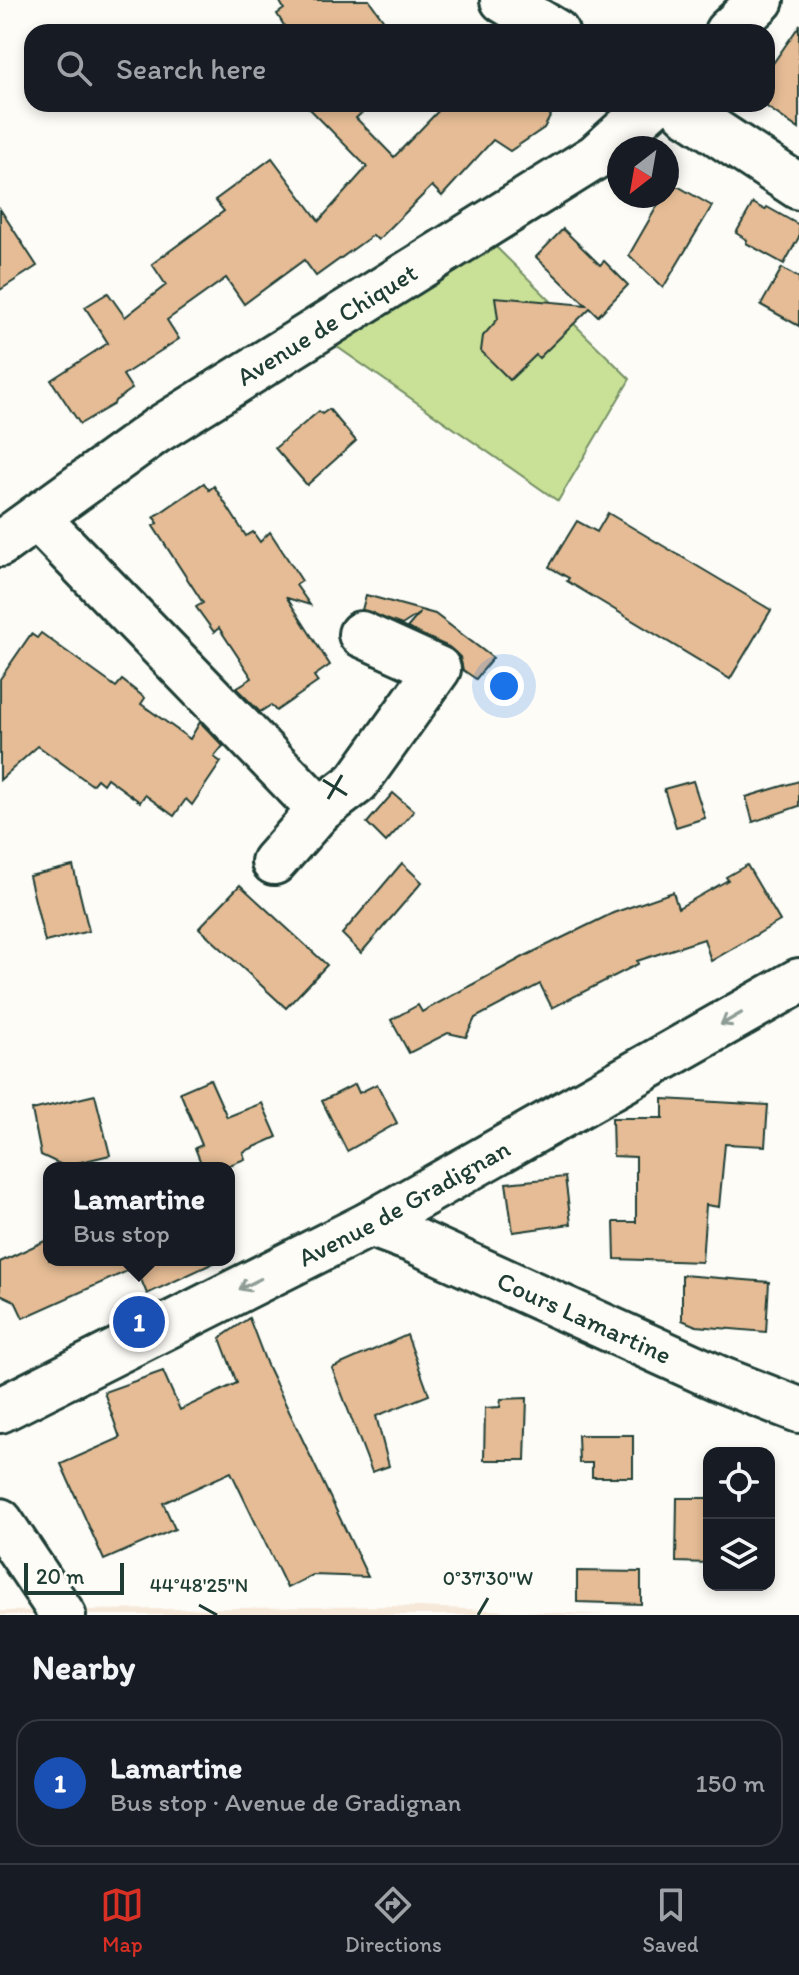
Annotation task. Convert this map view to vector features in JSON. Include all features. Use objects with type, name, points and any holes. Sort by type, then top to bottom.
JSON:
[{"type":"street","points":[[503,0],[543,24]]},
{"type":"street","points":[[736,24],[761,0]]},
{"type":"street","name":"Avenue de Chiquet","points":[[0,544],[156,431],[595,157],[645,112]]},
{"type":"street","points":[[687,112],[799,187]]},
{"type":"street","points":[[37,518],[320,810]]},
{"type":"street","points":[[274,862],[320,810],[357,782],[438,669],[361,634]]},
{"type":"street","name":"Avenue de Gradignan","points":[[0,1410],[370,1224],[797,986]]},
{"type":"street","name":"Cours Lamartine","points":[[370,1224],[413,1240],[722,1380],[799,1410]]},
{"type":"street","points":[[0,1521],[63,1615]]},
{"type":"shaded area","points":[[397,1606],[607,1615],[0,1615],[0,1611]]},
{"type":"green space","points":[[495,246],[630,379],[558,501],[333,344]]},
{"type":"building","points":[[279,0],[369,0],[386,24],[283,24],[277,14],[284,9]]},
{"type":"building","points":[[799,26],[799,129],[774,112],[775,60]]},
{"type":"building","points":[[313,112],[363,112],[356,118],[394,157],[437,112],[547,112],[551,115],[544,128],[510,151],[493,140],[442,196],[432,186],[378,240],[373,235],[316,276],[304,260],[244,304],[226,278],[167,320],[179,339],[123,375],[132,389],[80,424],[51,380],[108,343],[85,307],[108,293],[125,317],[166,285],[152,264],[224,211],[215,200],[272,158],[319,221],[367,167]]},
{"type":"building","points":[[679,187],[712,206],[663,288],[629,255],[656,208],[679,208]]},
{"type":"building","points":[[753,203],[765,210],[767,207],[799,225],[799,237],[784,264],[746,243],[747,240],[736,233]]},
{"type":"building","points":[[0,209],[37,266],[0,290]]},
{"type":"building","points":[[563,229],[600,265],[604,261],[628,285],[598,316],[590,308],[539,358],[536,355],[510,380],[481,351],[483,336],[498,319],[495,297],[586,305],[536,257]]},
{"type":"building","points":[[782,268],[799,278],[799,326],[761,305]]},
{"type":"building","points":[[329,409],[356,441],[307,485],[275,448],[319,411],[322,414]]},
{"type":"building","points":[[204,483],[209,490],[214,486],[246,536],[253,532],[260,542],[270,532],[302,581],[296,585],[310,605],[287,598],[330,665],[314,676],[318,682],[276,711],[271,705],[260,712],[236,688],[252,678],[219,628],[214,632],[196,607],[203,603],[153,526],[158,523],[154,517]]},
{"type":"building","points":[[608,513],[771,610],[730,679],[567,581],[569,578],[549,567],[577,521],[597,532]]},
{"type":"building","points":[[366,595],[435,614],[493,658],[476,679],[463,670],[460,657],[449,647],[407,628],[420,613],[402,625],[362,610]]},
{"type":"building","points":[[41,633],[116,687],[122,680],[145,698],[141,704],[190,739],[200,722],[223,746],[214,757],[221,762],[192,805],[186,799],[174,816],[145,795],[140,802],[107,778],[103,784],[97,779],[92,785],[38,746],[0,780],[0,679],[31,634],[37,638]]},
{"type":"building","points":[[693,781],[705,818],[676,827],[664,789]]},
{"type":"building","points":[[799,781],[799,806],[753,822],[746,797]]},
{"type":"building","points":[[393,793],[414,811],[386,842],[367,823]]},
{"type":"building","points":[[402,863],[422,882],[361,953],[342,934]]},
{"type":"building","points":[[747,865],[780,921],[711,961],[704,939],[637,961],[638,964],[552,1008],[540,984],[475,1018],[466,1037],[448,1033],[409,1053],[391,1020],[418,1005],[422,1012],[613,913],[673,892],[678,908],[728,880],[726,877]]},
{"type":"building","points":[[73,866],[89,931],[45,942],[29,876]]},
{"type":"building","points":[[240,885],[327,965],[286,1008],[199,928]]},
{"type":"building","points":[[210,1079],[227,1117],[262,1103],[277,1137],[243,1152],[245,1159],[235,1163],[201,1162],[195,1148],[202,1145],[180,1092]]},
{"type":"building","points":[[355,1084],[359,1093],[377,1084],[397,1123],[347,1151],[322,1101]]},
{"type":"building","points":[[95,1095],[110,1155],[81,1162],[56,1162],[41,1155],[32,1110]]},
{"type":"building","points":[[663,1099],[768,1105],[765,1146],[725,1144],[719,1207],[706,1205],[702,1262],[615,1259],[614,1222],[636,1222],[636,1157],[613,1156],[612,1118],[663,1118]]},
{"type":"building","points":[[565,1177],[571,1224],[513,1232],[506,1183]]},
{"type":"building","points":[[43,1242],[43,1266],[207,1266],[147,1294],[136,1267],[23,1318],[15,1301],[0,1294],[0,1262]]},
{"type":"building","points":[[682,1275],[769,1282],[766,1332],[696,1326],[682,1320]]},
{"type":"building","points":[[249,1318],[267,1365],[368,1577],[313,1575],[287,1588],[231,1472],[163,1503],[175,1529],[104,1560],[61,1464],[120,1438],[104,1392],[163,1371],[180,1410],[237,1383],[220,1338]]},
{"type":"building","points":[[407,1335],[429,1395],[376,1416],[389,1466],[372,1472],[332,1368]]},
{"type":"building","points":[[527,1398],[525,1460],[484,1460],[485,1408],[500,1407],[501,1399]]},
{"type":"building","points":[[578,1435],[633,1435],[633,1477],[592,1477],[592,1463],[579,1463]]},
{"type":"building","points":[[677,1498],[703,1498],[703,1563],[676,1562]]},
{"type":"building","points":[[577,1571],[641,1572],[641,1604],[577,1602]]},
{"type":"place","name":"Lamartine","points":[[139,1322]]}]
